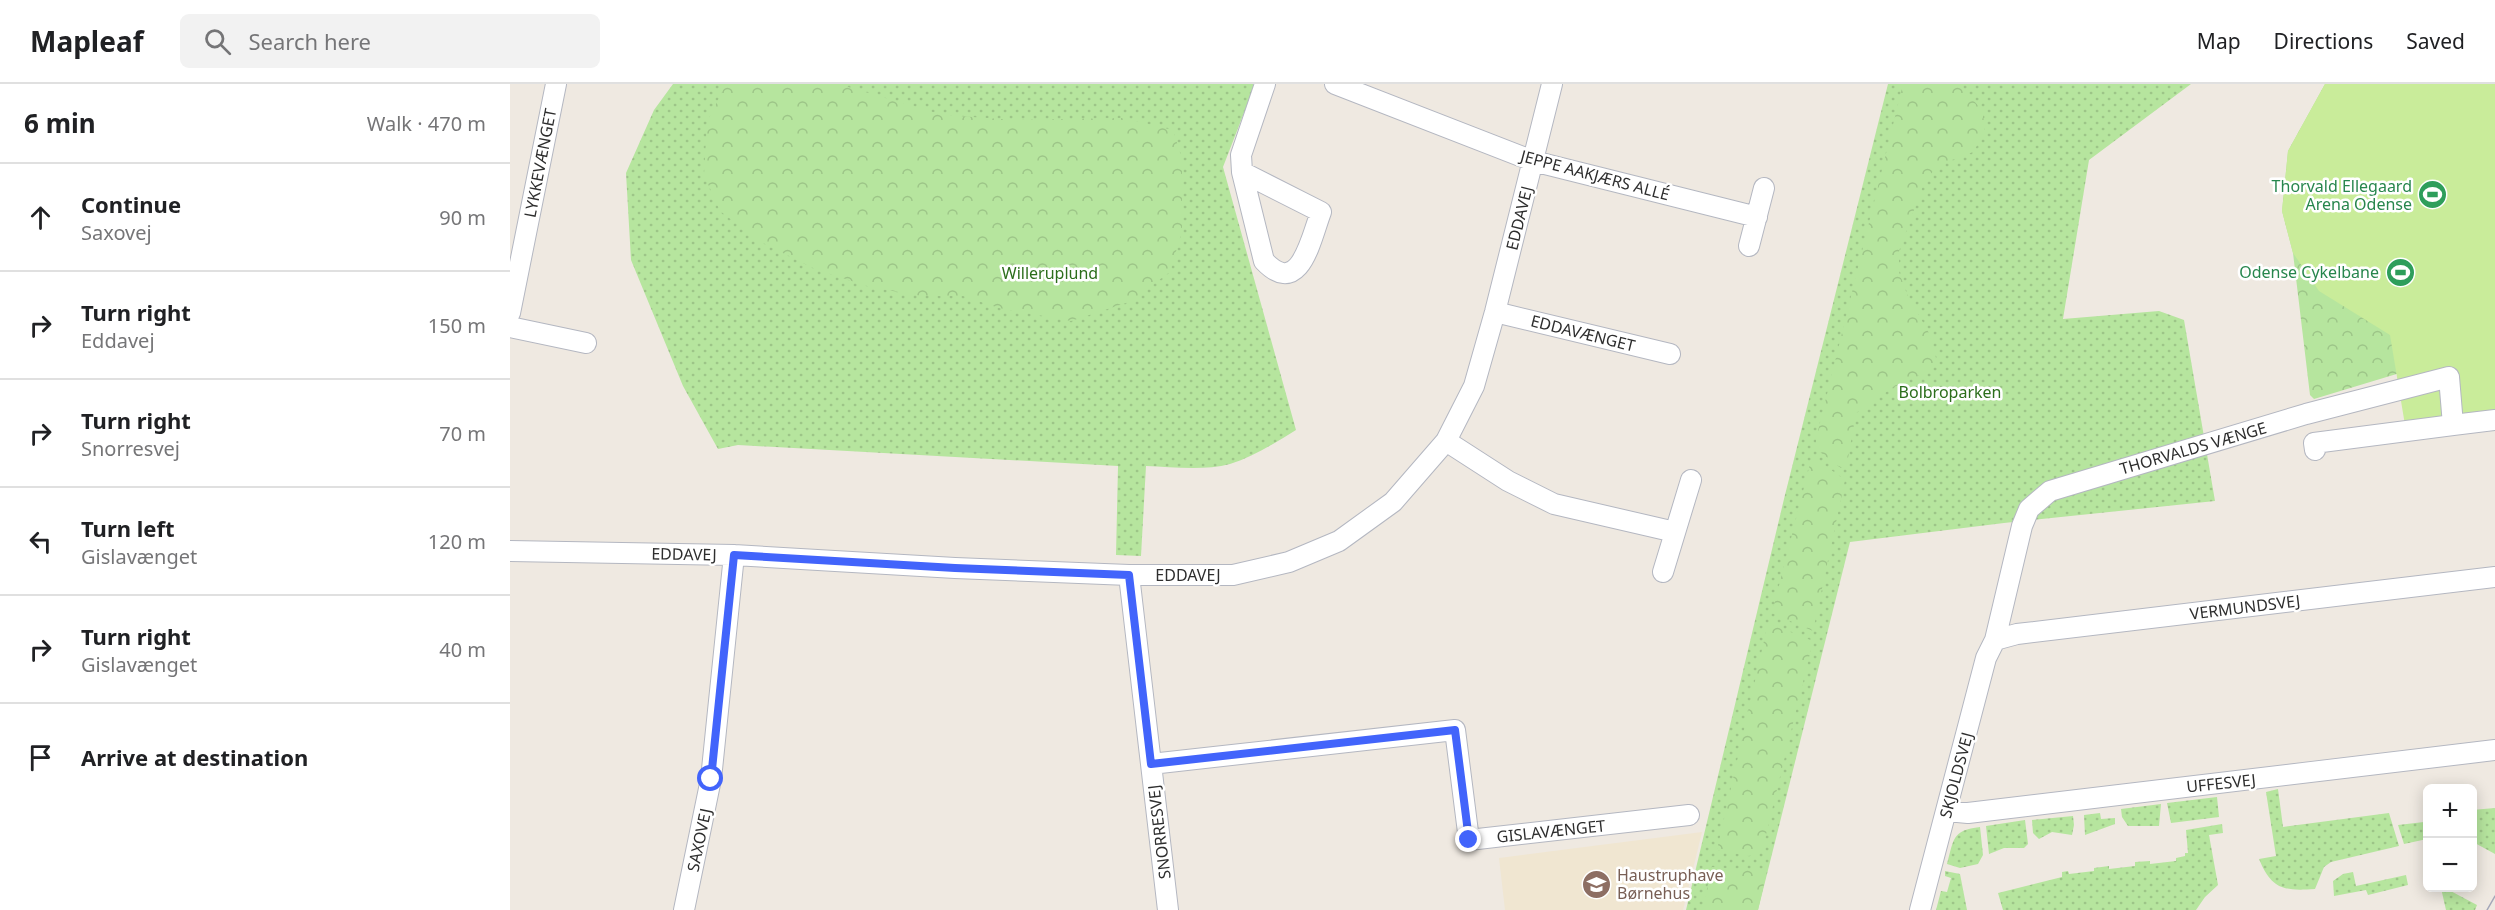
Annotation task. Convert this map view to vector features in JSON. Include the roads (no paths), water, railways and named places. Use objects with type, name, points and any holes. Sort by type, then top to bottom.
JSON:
[{"type":"street","name":"LYKKEVÆNGET","points":[[510,313],[556,84]]},
{"type":"street","points":[[1242,172],[1321,212],[1301,265],[1292,271],[1282,273],[1274,271],[1264,261],[1242,172],[1241,155],[1265,84]]},
{"type":"street","name":"JEPPE AAKJÆRS ALLÉ","points":[[1335,84],[1533,160],[1757,217]]},
{"type":"street","name":"EDDAVEJ","points":[[510,551],[734,555],[955,568],[1129,575],[1233,576],[1289,562],[1339,541],[1392,502],[1446,441],[1474,386],[1495,312],[1551,84]]},
{"type":"street","points":[[1749,246],[1764,188]]},
{"type":"street","name":"EDDAVÆNGET","points":[[1495,312],[1670,354]]},
{"type":"street","points":[[510,327],[586,343]]},
{"type":"street","name":"THORVALDS VÆNGE","points":[[1995,640],[2022,526],[2029,509],[2050,491],[2306,414],[2449,377],[2453,425]]},
{"type":"street","points":[[2315,450],[2314,443],[2495,420]]},
{"type":"street","points":[[1446,441],[1508,481],[1554,504],[1675,532]]},
{"type":"street","points":[[1663,572],[1691,480]]},
{"type":"street","name":"SAXOVEJ","points":[[684,910],[711,779],[734,555]]},
{"type":"street","name":"SNORRESVEJ","points":[[1129,575],[1168,910]]},
{"type":"street","name":"VERMUNDSVEJ","points":[[1995,640],[2017,634],[2495,577]]},
{"type":"street","name":"SKJOLDSVEJ","points":[[1920,910],[1986,658],[1995,640]]},
{"type":"street","name":"GISLAVÆNGET","points":[[1151,764],[1455,730],[1469,840],[1689,815]]},
{"type":"street","name":"UFFESVEJ","points":[[1947,811],[1968,813],[2495,750]]},
{"type":"tram line","points":[[2487,910],[2495,896]]},
{"type":"place","name":"Thorvald Ellegaard Arena Odense","points":[[2433,195]]},
{"type":"place","name":"Odense Cykelbane","points":[[2400,272]]},
{"type":"place","name":"Haustruphave Børnehus","points":[[1596,884]]},
{"type":"park label","name":"Willeruplund","points":[[1050,273]]},
{"type":"park label","name":"Bolbroparken","points":[[1950,392]]}]
